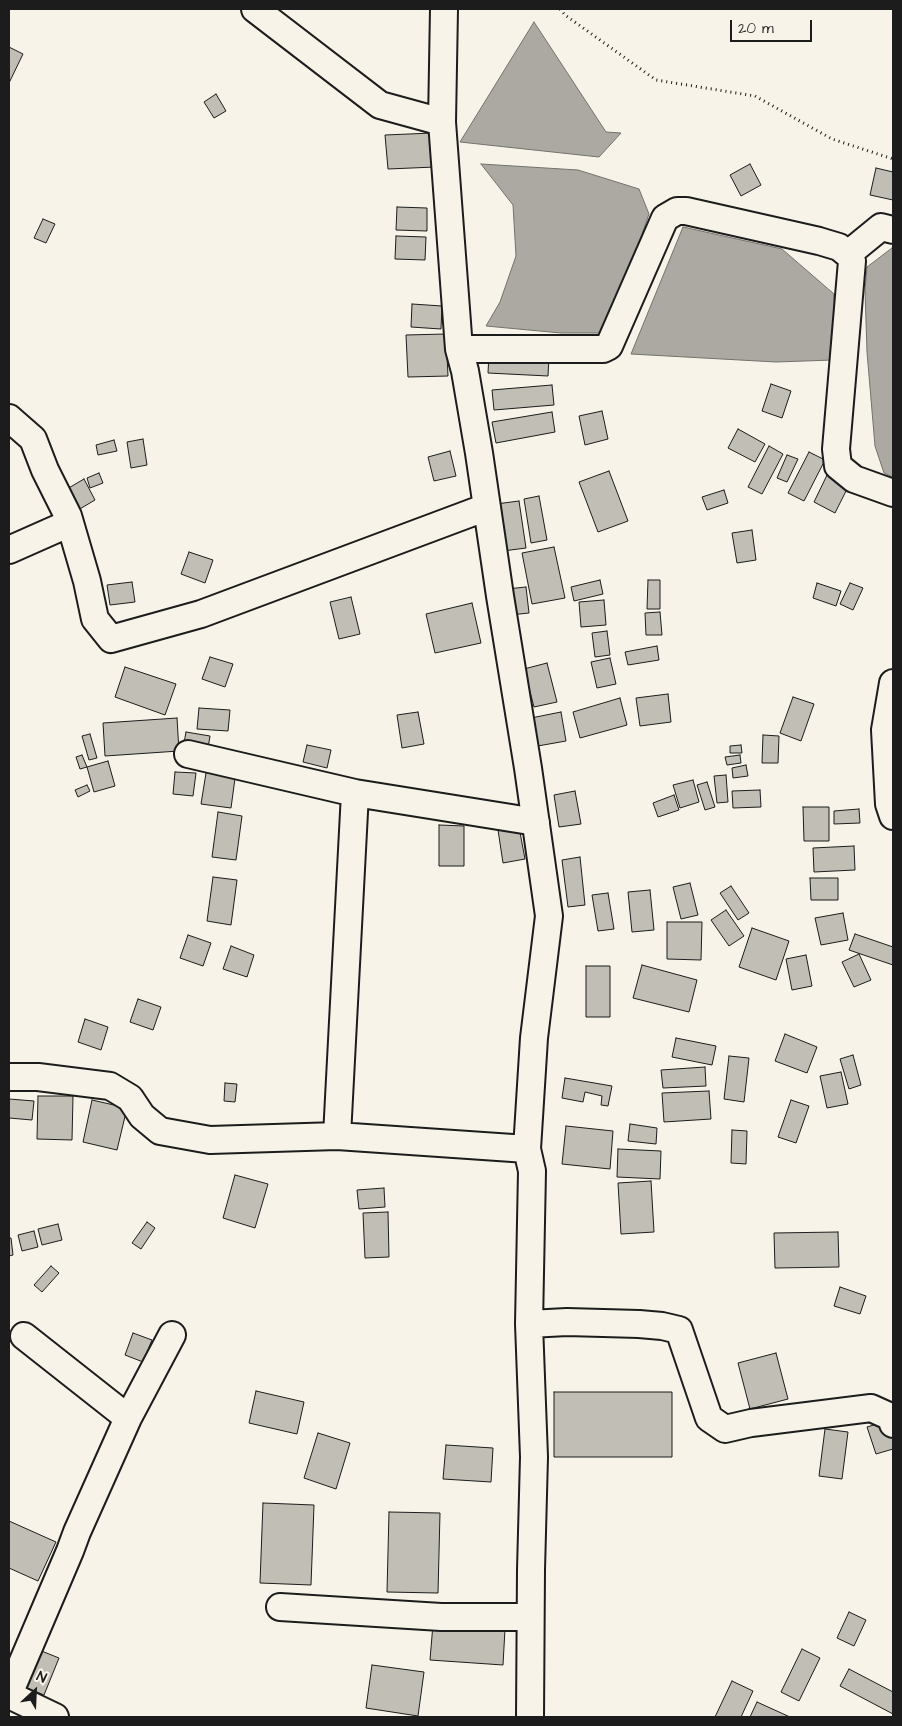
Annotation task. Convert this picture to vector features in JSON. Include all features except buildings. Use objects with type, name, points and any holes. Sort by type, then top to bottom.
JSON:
[{"type":"street","points":[[255,9],[380,105],[442,122]]},
{"type":"street","points":[[444,9],[442,122],[459,348],[479,453],[536,822],[548,916],[534,1038],[527,1149],[532,1171],[529,1324],[534,1457],[530,1617],[530,1717]]},
{"type":"street","points":[[459,348],[603,348],[609,346],[665,218],[677,210],[819,241],[839,248],[848,254],[852,261],[836,449],[838,466],[854,479],[893,493]]},
{"type":"street","points":[[848,254],[881,227],[893,230]]},
{"type":"street","points":[[9,418],[33,439],[70,523],[87,581],[95,619],[111,639],[201,614],[487,507]]},
{"type":"street","points":[[9,550],[70,523]]},
{"type":"street","points":[[893,683],[885,730],[889,804],[893,816]]},
{"type":"street","points":[[188,754],[355,793],[536,822]]},
{"type":"street","points":[[337,1136],[355,793]]},
{"type":"street","points":[[9,1076],[110,1086],[130,1098],[142,1116],[160,1131],[210,1140],[337,1136],[527,1149]]},
{"type":"street","points":[[529,1324],[567,1322],[639,1324],[679,1330],[689,1364],[709,1418],[725,1429],[751,1423],[872,1408],[891,1417],[893,1424]]},
{"type":"street","points":[[55,1717],[9,1695],[77,1532],[128,1418],[172,1335]]},
{"type":"street","points":[[24,1336],[128,1418]]},
{"type":"street","points":[[280,1606],[441,1617],[530,1617]]},
{"type":"path","points":[[560,9],[565,15],[656,80],[755,96],[832,139],[893,159]]},
{"type":"shaded area","points":[[534,22],[606,132],[621,133],[599,157],[460,142]]},
{"type":"shaded area","points":[[481,164],[578,170],[639,189],[649,214],[608,333],[561,333],[486,326],[500,302],[516,256],[513,205]]},
{"type":"shaded area","points":[[683,227],[782,249],[834,294],[833,360],[776,362],[631,354]]},
{"type":"shaded area","points":[[892,248],[893,477],[884,473],[875,446],[867,352],[865,290],[867,267]]}]
